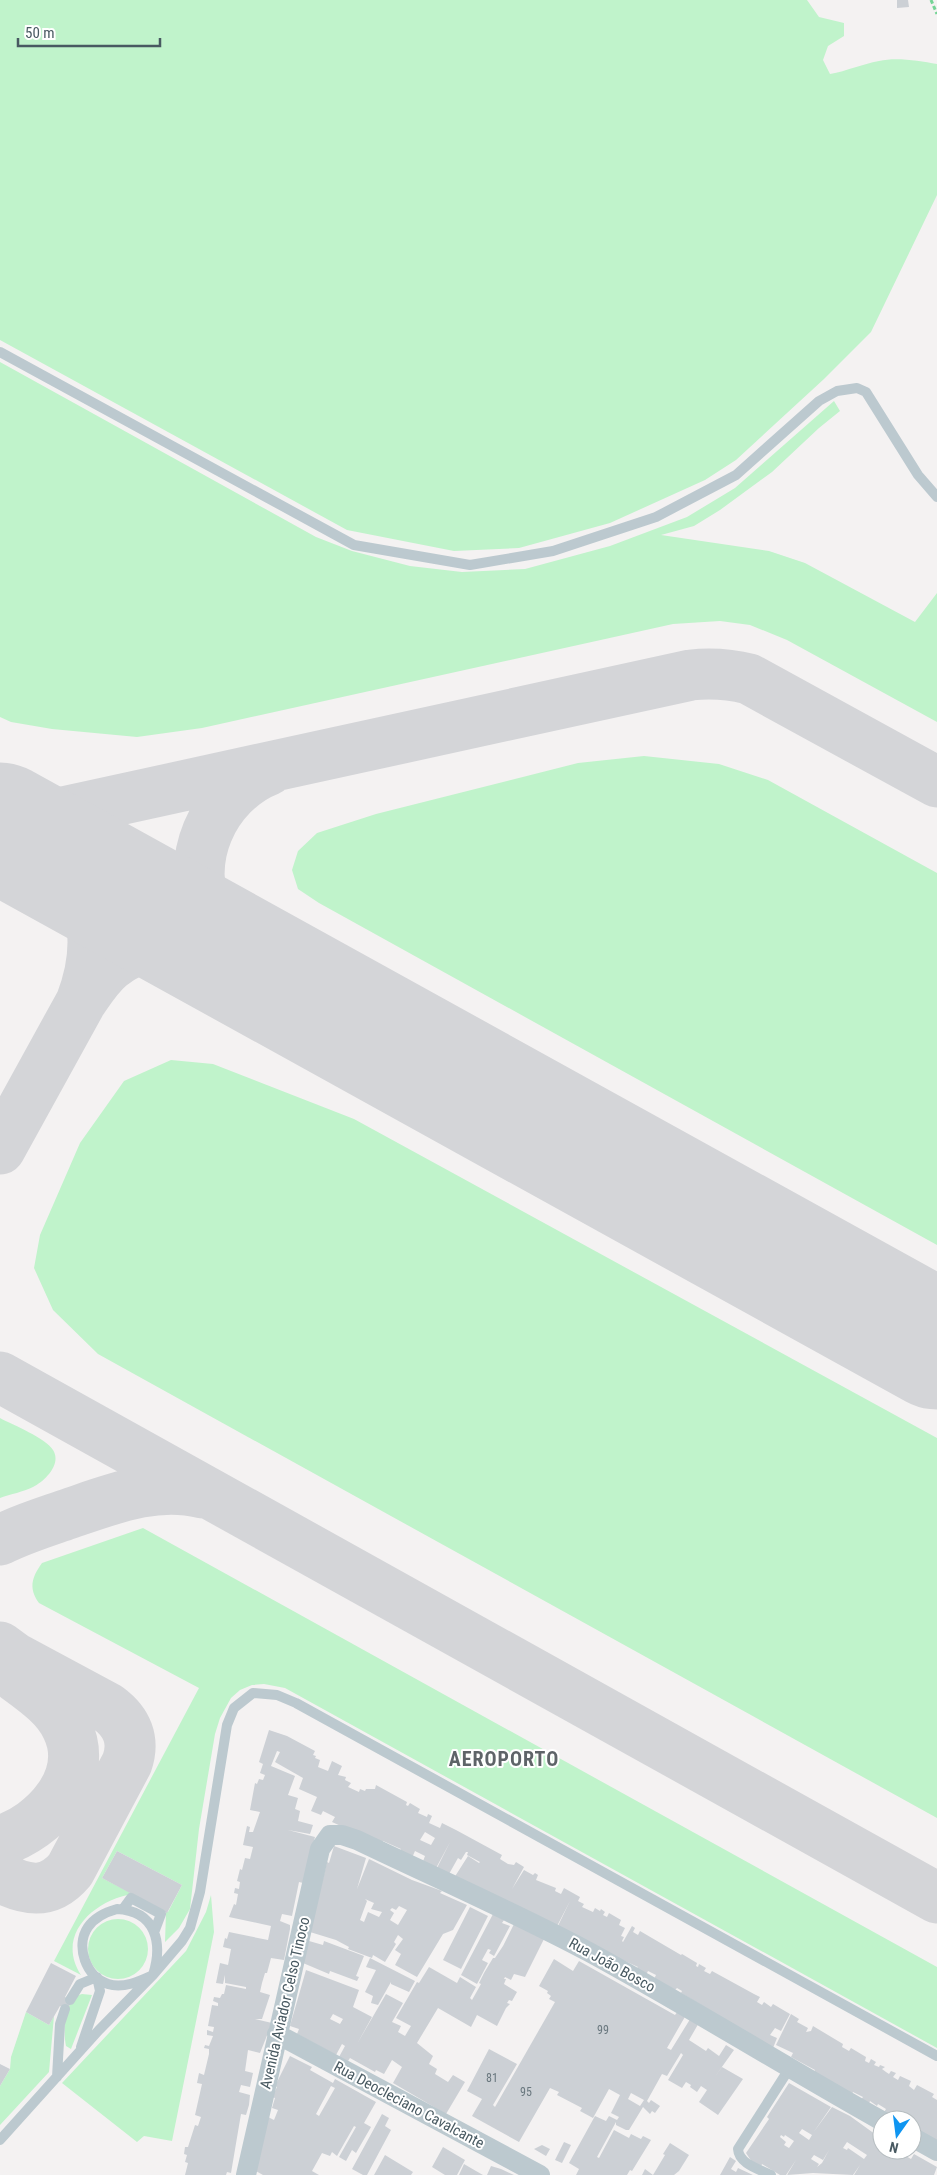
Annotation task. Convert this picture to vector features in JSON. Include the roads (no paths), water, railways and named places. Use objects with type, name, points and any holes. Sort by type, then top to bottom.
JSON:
[{"type":"street","name":"Avenida Aviador Celso Tinoco","points":[[246,2175],[320,1849],[330,1835]]},
{"type":"street","name":"Rua João Bosco","points":[[330,1835],[357,1840],[549,1931],[651,1986],[789,2069],[872,2115]]},
{"type":"street","name":"Rua Deocleciano Cavalcante","points":[[277,2034],[540,2175]]},
{"type":"street","points":[[922,2143],[937,2151]]},
{"type":"lane","points":[[0,352],[354,545],[470,565],[553,551],[656,517],[736,475],[819,401],[837,391],[857,388],[866,392],[918,475],[937,498]]},
{"type":"lane","points":[[0,2140],[182,1942],[190,1928],[200,1892],[227,1725],[234,1708],[253,1693],[277,1695],[305,1708],[937,2056]]},
{"type":"lane","points":[[123,1909],[131,1898],[161,1914],[155,1930],[158,1954],[152,1975],[135,1983],[109,1985],[89,1970],[84,1959],[82,1943],[88,1927],[106,1913],[123,1909],[129,1910],[143,1918],[155,1930]]},
{"type":"lane","points":[[70,2000],[80,1984],[97,1977]]},
{"type":"lane","points":[[79,2053],[100,1991],[97,1977]]},
{"type":"lane","points":[[57,2078],[60,2024],[65,2009]]},
{"type":"lane","points":[[771,2175],[743,2161],[739,2156],[738,2149],[789,2069]]},
{"type":"district","name":"AEROPORTO","points":[[504,1759]]}]
